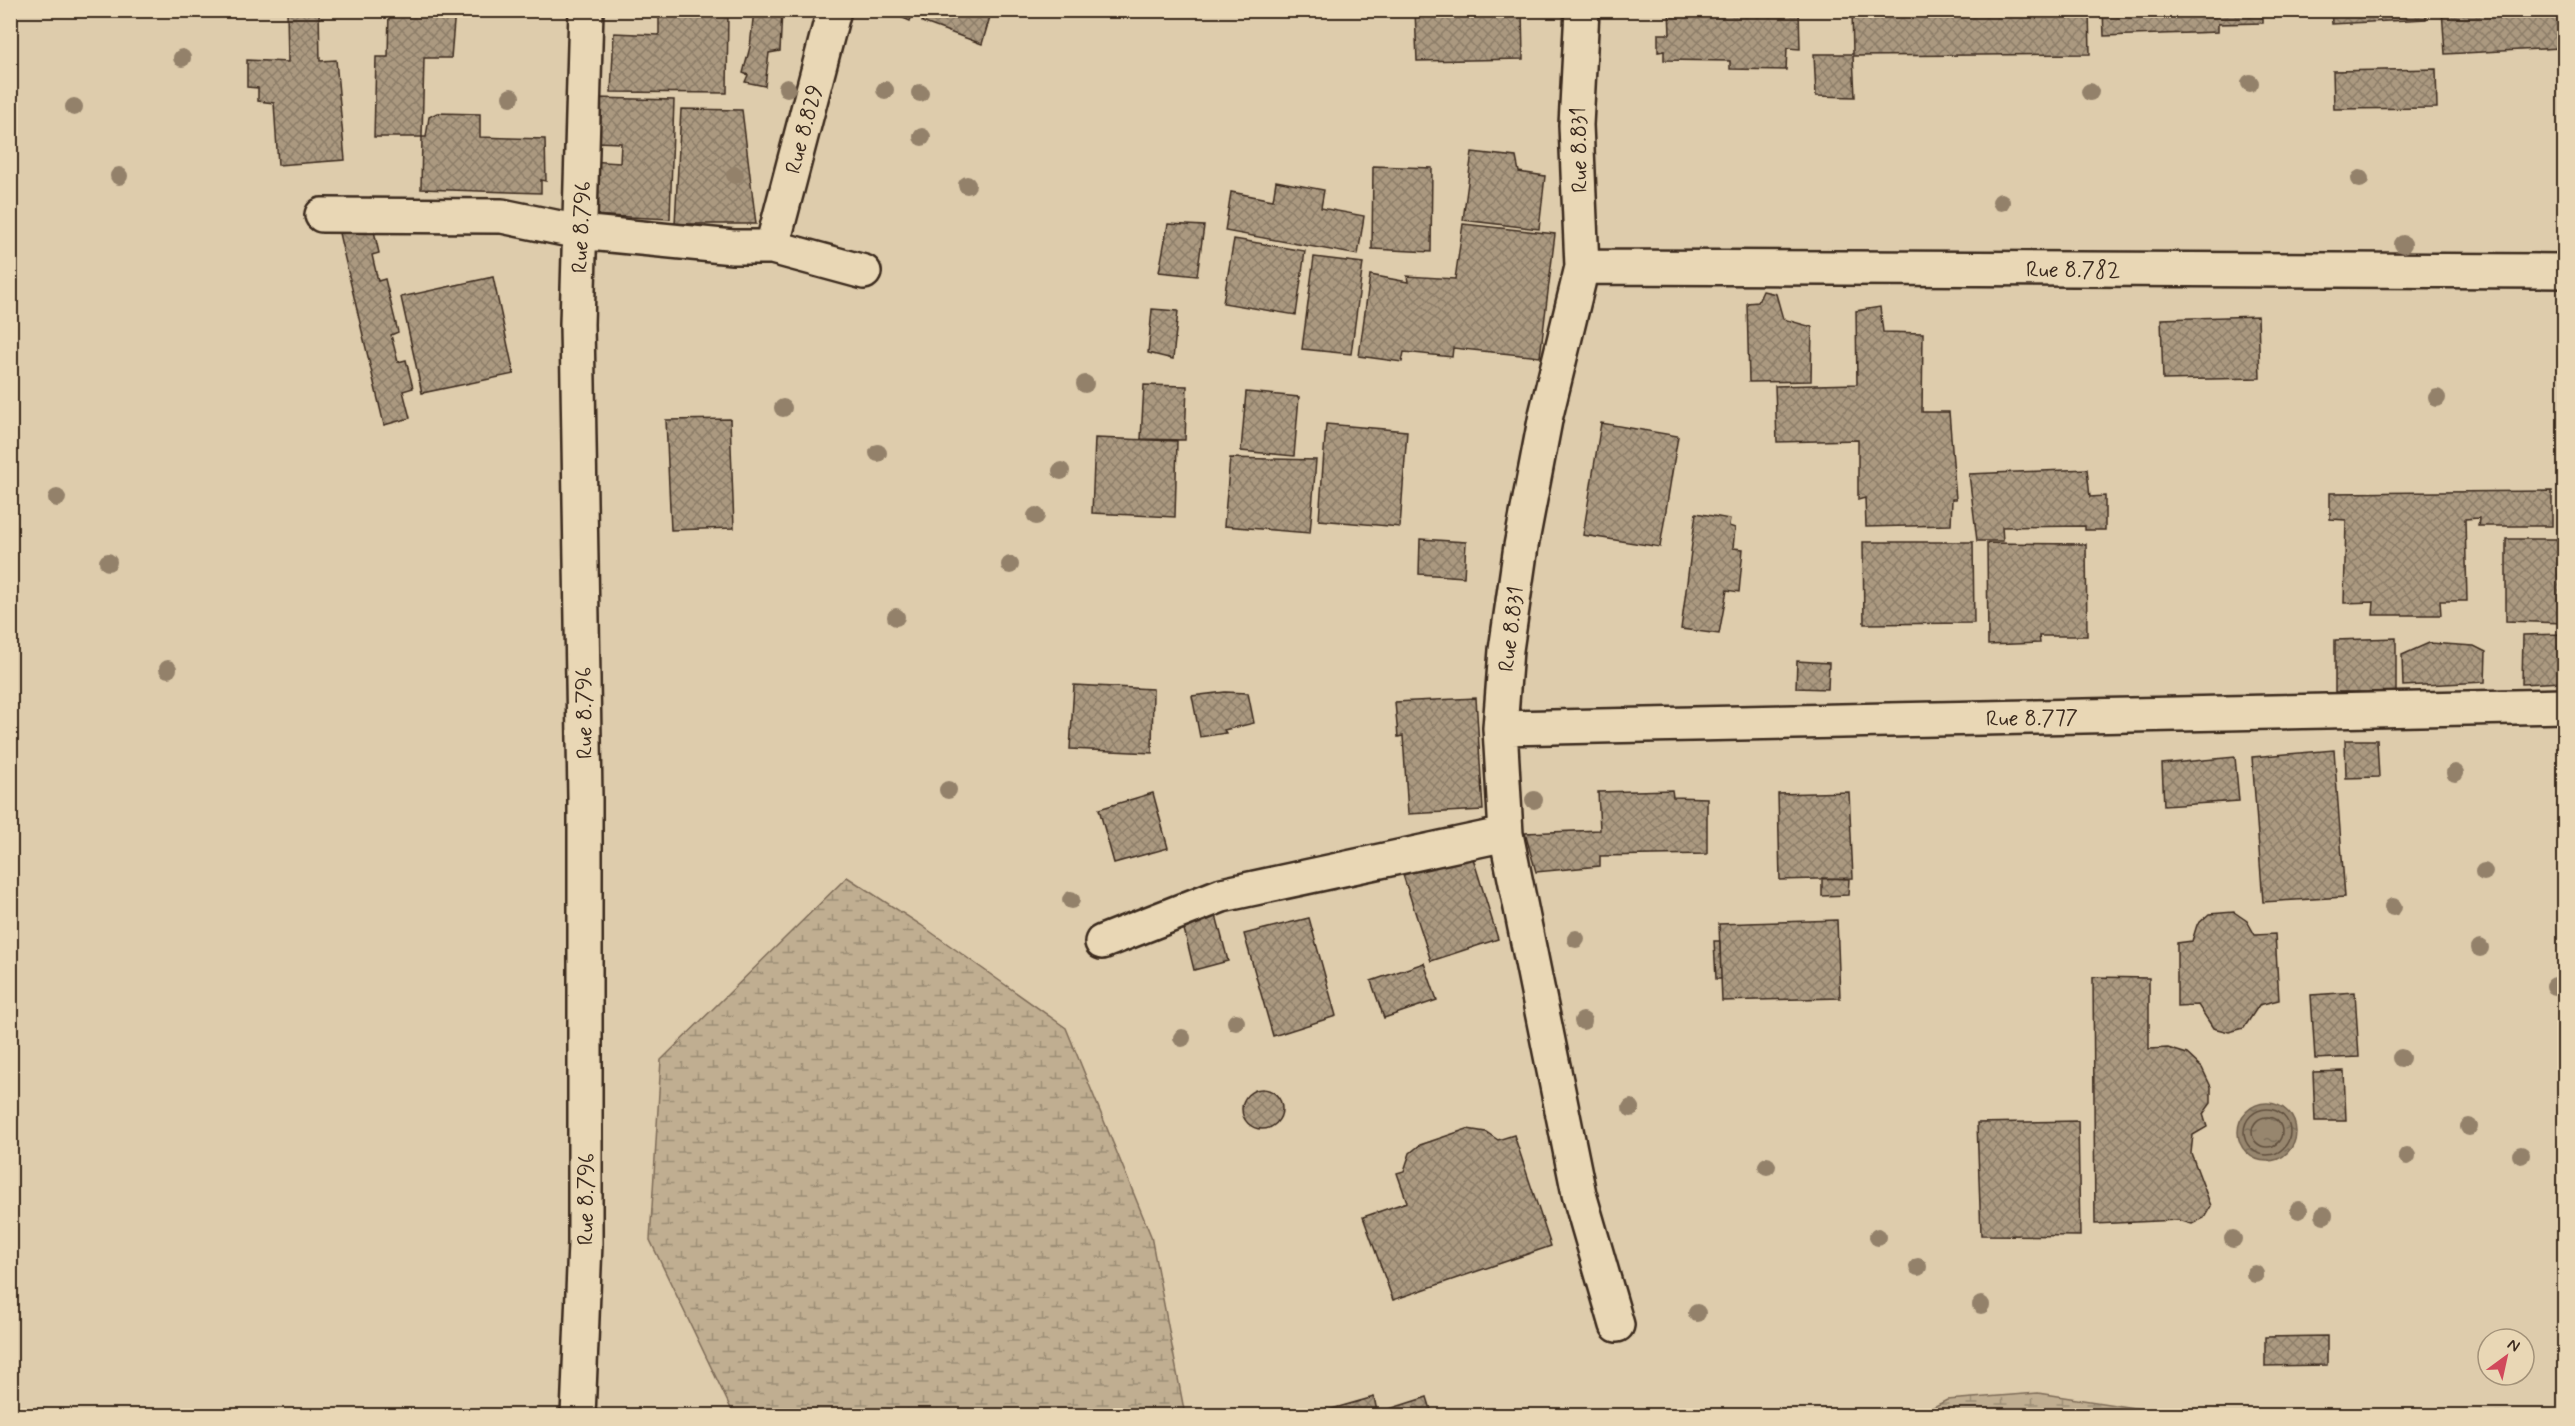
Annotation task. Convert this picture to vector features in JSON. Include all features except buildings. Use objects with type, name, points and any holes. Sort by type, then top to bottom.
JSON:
[{"type":"street","name":"Rue 8.796","points":[[578,1416],[585,1243],[585,798],[577,324],[586,10]]},
{"type":"street","name":"Rue 8.829","points":[[772,247],[834,10]]},
{"type":"street","name":"Rue 8.831","points":[[1582,10],[1576,125],[1582,267],[1546,416],[1521,546],[1506,650],[1500,728],[1506,834],[1579,1194],[1617,1324]]},
{"type":"street","points":[[322,215],[502,216],[579,232],[733,247],[772,247],[864,272]]},
{"type":"street","name":"Rue 8.782","points":[[1582,267],[2565,271]]},
{"type":"street","name":"Rue 8.777","points":[[1500,728],[2565,706]]},
{"type":"street","points":[[1102,942],[1222,895],[1506,834]]},
{"type":"green space","points":[[847,877],[921,925],[1066,1028],[1151,1236],[1185,1415],[734,1415],[650,1240],[661,1060]]},
{"type":"green space","points":[[2038,1393],[2179,1415],[1918,1415],[1947,1400]]},
{"type":"green space","points":[[2440,1410],[2524,1415],[2291,1415]]},
{"type":"water","points":[[2267,1103],[2278,1105],[2291,1116],[2296,1132],[2294,1143],[2283,1156],[2267,1161],[2256,1159],[2243,1148],[2238,1132],[2240,1121],[2251,1108]]}]
